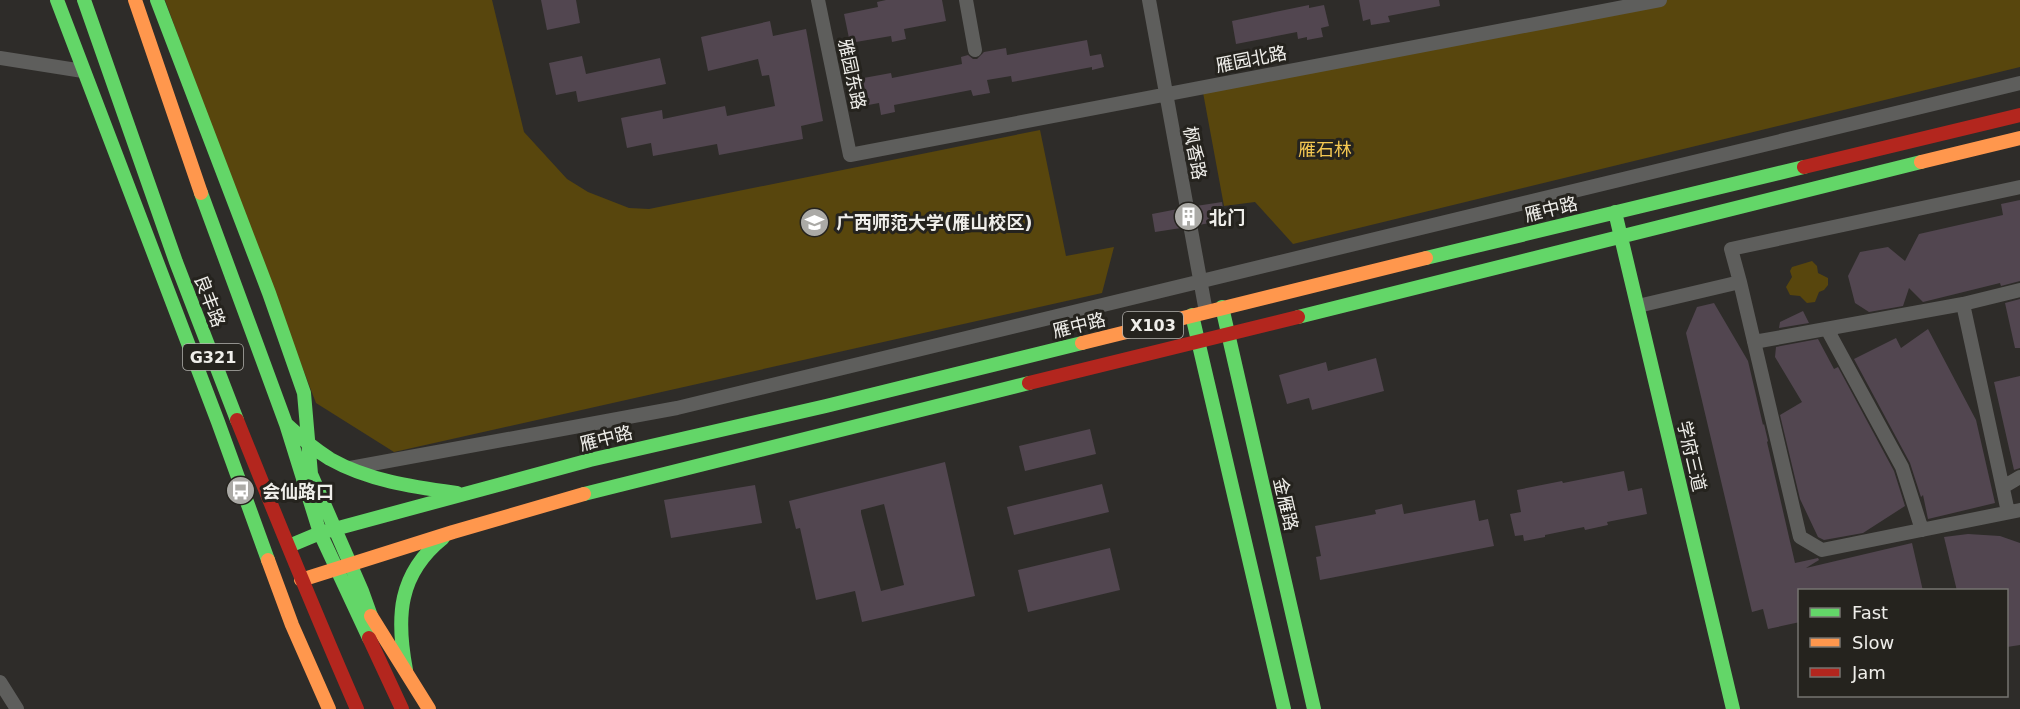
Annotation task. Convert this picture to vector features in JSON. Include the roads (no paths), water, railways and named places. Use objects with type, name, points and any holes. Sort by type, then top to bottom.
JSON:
[{"type":"main road","points":[[57,0],[210,401],[292,625],[329,709]]},
{"type":"main road","name":"良丰路","points":[[84,0],[176,262],[238,423],[289,546],[300,580],[357,709]]},
{"type":"main road","name":"良丰路","points":[[135,0],[209,217],[286,424],[320,533],[335,570],[402,709]]},
{"type":"main road","points":[[157,0],[269,293],[304,393],[311,474],[372,619],[429,709]]},
{"type":"main road","name":"雁中路","points":[[289,546],[320,533],[590,460],[826,406],[2020,115]]},
{"type":"main road","name":"X103","points":[[300,580],[453,532],[606,488],[2020,138]]},
{"type":"main road","name":"学府三道","points":[[1615,212],[1733,709]]},
{"type":"main road","name":"金雁路","points":[[1222,308],[1314,709]]},
{"type":"main road","points":[[1192,315],[1284,709]]},
{"type":"main road","points":[[286,424],[335,462],[349,468],[414,487],[466,495]]},
{"type":"main road","points":[[406,670],[400,636],[401,609],[405,591],[423,555],[432,545],[453,532]]},
{"type":"street","name":"雅园东路","points":[[818,0],[850,155]]},
{"type":"street","points":[[966,0],[975,50]]},
{"type":"street","name":"枫香路","points":[[1149,0],[1206,312]]},
{"type":"street","name":"雁园北路","points":[[850,155],[1660,0]]},
{"type":"street","points":[[0,58],[83,70]]},
{"type":"street","points":[[349,468],[678,408],[2020,83]]},
{"type":"street","points":[[1963,304],[2003,487],[2014,511],[1822,550],[1800,537],[1731,249],[2020,187]]},
{"type":"street","points":[[1638,306],[1740,282]]},
{"type":"street","points":[[1754,342],[1963,304],[2020,290]]},
{"type":"street","points":[[1827,329],[1902,466],[1922,530]]},
{"type":"street","points":[[2003,487],[2020,477]]},
{"type":"street","points":[[0,682],[17,709]]},
{"type":"place","name":"北门","points":[[1188,217]]},
{"type":"place","name":"广西师范大学(雁山校区)","points":[[815,222]]},
{"type":"place","name":"会仙路口","points":[[241,491]]},
{"type":"park label","name":"雁石林","points":[[1325,149]]}]
